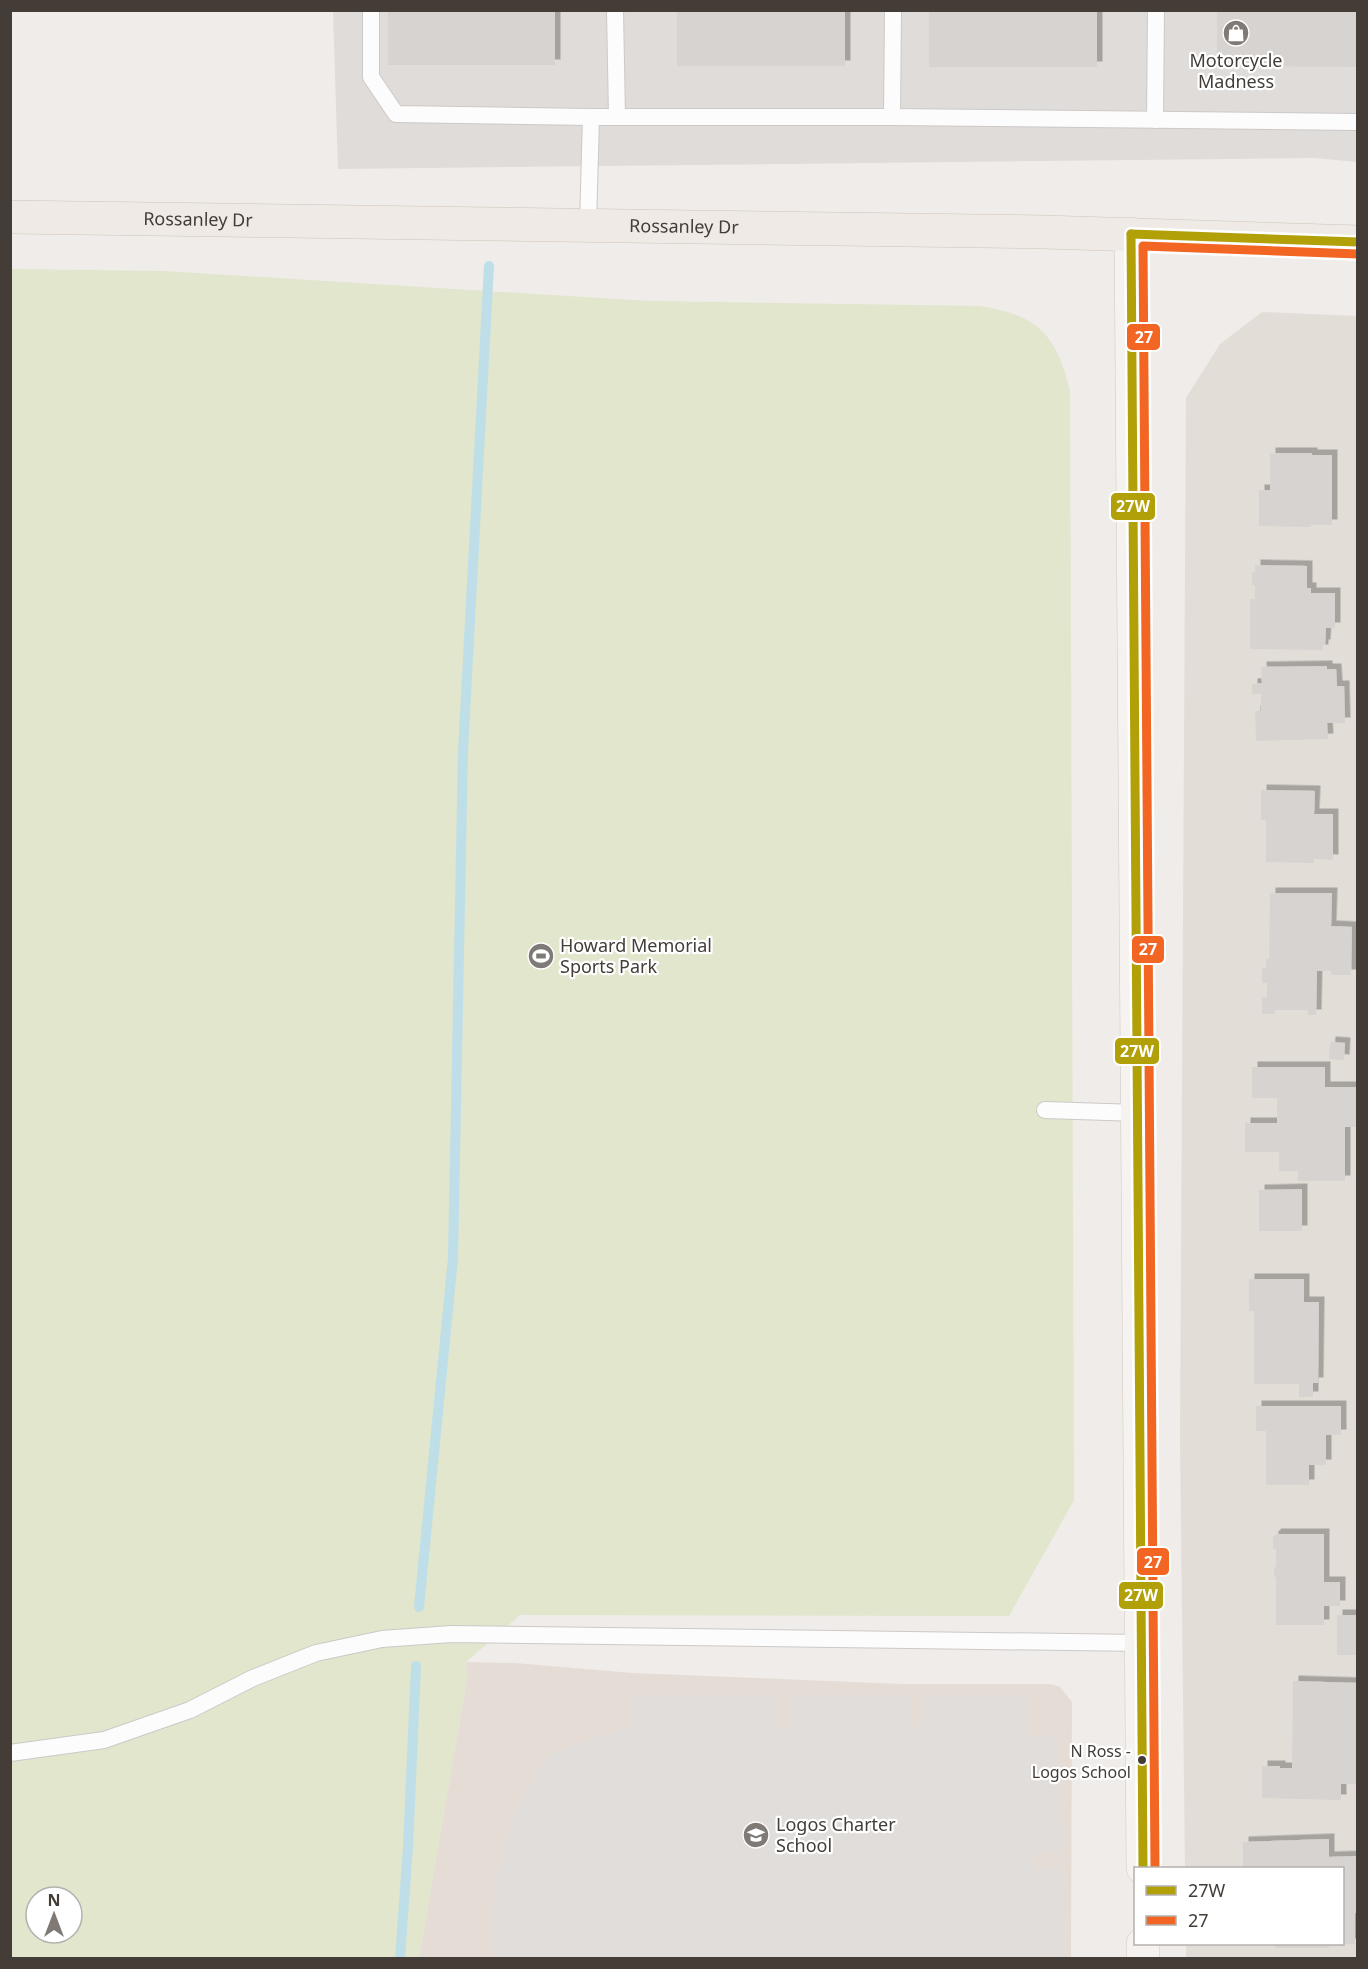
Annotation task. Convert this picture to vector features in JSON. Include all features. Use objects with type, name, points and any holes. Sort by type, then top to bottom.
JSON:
[{"type":"main road","name":"Rossanley Dr","points":[[10,217],[1131,234],[1358,242]]},
{"type":"main road","points":[[1131,234],[1143,1867]]},
{"type":"lane","points":[[371,10],[370,77],[396,114],[1358,122]]},
{"type":"lane","points":[[615,10],[617,117]]},
{"type":"lane","points":[[892,10],[892,117]]},
{"type":"lane","points":[[1155,120],[1156,10]]},
{"type":"lane","points":[[588,225],[591,117]]},
{"type":"lane","points":[[1045,1110],[1138,1113]]},
{"type":"lane","points":[[10,1753],[104,1740],[190,1710],[253,1678],[316,1653],[382,1639],[451,1634],[1142,1643]]},
{"type":"shaded area","points":[[333,11],[1357,11],[1357,162],[1314,158],[338,169]]},
{"type":"shaded area","points":[[1262,312],[1357,316],[1357,1958],[1186,1958],[1186,1945],[1344,1945],[1344,1867],[1185,1867],[1180,1438],[1186,398],[1220,344]]},
{"type":"shaded area","name":"Logos Charter School","points":[[466,1662],[515,1663],[633,1673],[903,1684],[1051,1684],[1060,1687],[1072,1702],[1071,1958],[419,1958],[467,1678]]},
{"type":"shaded area","name":"Logos Charter School","points":[[630,1697],[777,1697],[777,1724],[781,1727],[790,1727],[792,1724],[791,1697],[909,1697],[909,1723],[913,1727],[922,1727],[924,1697],[1027,1697],[1027,1736],[1057,1735],[1062,1853],[1035,1854],[1032,1857],[1033,1867],[1036,1869],[1062,1868],[1066,1956],[1039,1956],[1037,1958],[493,1958],[490,1942],[495,1880],[508,1832],[520,1800],[547,1755],[627,1727],[630,1724]]},
{"type":"green space","name":"Howard Memorial Sports Park","points":[[11,269],[164,271],[648,301],[979,306],[1016,315],[1041,330],[1051,341],[1070,391],[1074,1500],[1009,1616],[520,1615],[466,1662],[467,1678],[419,1958],[11,1958]]},
{"type":"building","points":[[388,10],[555,10],[555,65],[388,65]]},
{"type":"building","points":[[677,10],[845,10],[845,66],[677,66]]},
{"type":"building","points":[[929,10],[1097,10],[1097,67],[929,67]]},
{"type":"building","points":[[1217,10],[1358,10],[1358,67],[1217,66]]},
{"type":"building","points":[[1270,453],[1332,455],[1332,525],[1259,526],[1259,490],[1270,490]]},
{"type":"building","points":[[1255,565],[1307,566],[1307,588],[1311,588],[1311,593],[1335,593],[1335,628],[1326,628],[1323,650],[1250,649],[1250,599],[1255,599],[1252,572],[1255,572]]},
{"type":"building","points":[[1327,666],[1327,669],[1336,669],[1337,686],[1344,686],[1345,723],[1327,723],[1328,739],[1256,741],[1255,711],[1261,711],[1261,694],[1252,694],[1252,684],[1262,683],[1261,667]]},
{"type":"building","points":[[1261,790],[1315,791],[1314,814],[1333,814],[1333,860],[1314,859],[1314,863],[1266,862],[1266,820],[1261,820]]},
{"type":"building","points":[[1270,893],[1332,893],[1331,926],[1352,927],[1351,975],[1331,975],[1331,971],[1317,971],[1316,1015],[1308,1015],[1308,1010],[1275,1010],[1275,1014],[1262,1014],[1262,997],[1267,997],[1267,983],[1262,983],[1262,968],[1266,968],[1266,959],[1269,959]]},
{"type":"building","points":[[1330,1042],[1345,1043],[1344,1060],[1329,1059]]},
{"type":"building","points":[[1252,1067],[1325,1067],[1325,1087],[1358,1087],[1358,1127],[1345,1127],[1345,1181],[1298,1181],[1298,1171],[1279,1171],[1279,1152],[1245,1152],[1245,1123],[1277,1123],[1277,1098],[1252,1098]]},
{"type":"building","points":[[1302,1189],[1302,1231],[1259,1231],[1259,1190]]},
{"type":"building","points":[[1249,1279],[1304,1279],[1304,1302],[1319,1302],[1318,1383],[1313,1383],[1313,1397],[1299,1397],[1299,1384],[1254,1384],[1254,1311],[1249,1311]]},
{"type":"building","points":[[1256,1406],[1341,1406],[1341,1435],[1326,1435],[1326,1465],[1309,1465],[1309,1485],[1266,1485],[1266,1431],[1256,1431]]},
{"type":"building","points":[[1275,1534],[1324,1534],[1324,1582],[1340,1582],[1340,1606],[1324,1606],[1324,1625],[1276,1625],[1274,1567],[1276,1567],[1276,1549],[1273,1549]]},
{"type":"building","points":[[1337,1615],[1358,1615],[1358,1655],[1337,1655]]},
{"type":"building","points":[[1293,1681],[1358,1683],[1358,1784],[1341,1784],[1341,1800],[1262,1798],[1262,1766],[1292,1768]]},
{"type":"building","points":[[1329,1839],[1329,1857],[1358,1856],[1358,1913],[1355,1913],[1355,1944],[1344,1944],[1344,1867],[1243,1867],[1243,1842]]},
{"type":"building","points":[[1275,1945],[1329,1945],[1329,1948],[1275,1948]]},
{"type":"waterway","points":[[419,1607],[453,1258],[463,751],[489,266]]},
{"type":"waterway","points":[[400,1958],[408,1847],[416,1666]]},
{"type":"transit line","name":"27W","points":[[1131,234],[1143,1867]]},
{"type":"transit line","name":"27W","points":[[1131,234],[1358,242]]},
{"type":"transit line","name":"27","points":[[1155,1867],[1143,246],[1358,254]]},
{"type":"place","name":"Motorcycle Madness","points":[[1236,33]]},
{"type":"place","name":"Howard Memorial Sports Park","points":[[541,956]]},
{"type":"place","name":"N Ross - Logos School","points":[[1142,1760]]},
{"type":"place","name":"Logos Charter School","points":[[756,1835]]}]
